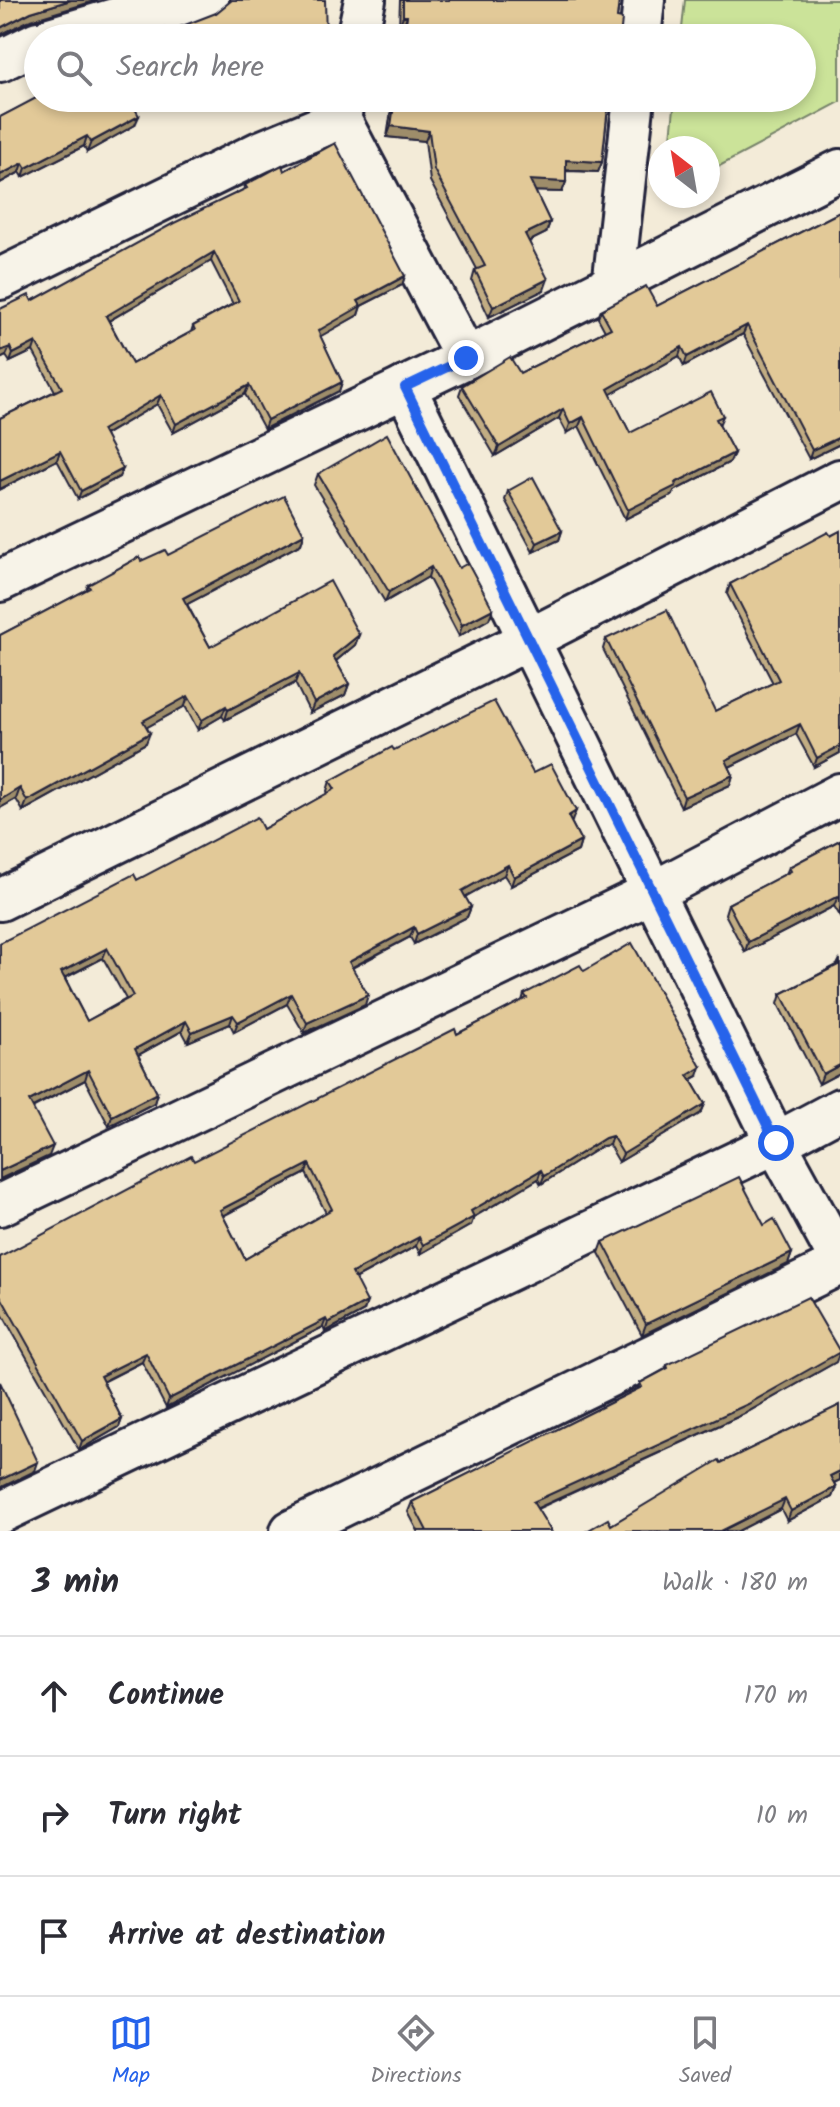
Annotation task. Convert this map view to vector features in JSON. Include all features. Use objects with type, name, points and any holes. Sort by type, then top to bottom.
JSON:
[{"type":"street","points":[[84,24],[122,8],[208,0]]},
{"type":"street","points":[[360,24],[365,0]]},
{"type":"street","points":[[641,24],[644,0]]},
{"type":"street","points":[[0,61],[24,49]]},
{"type":"street","points":[[0,279],[260,152],[335,112]]},
{"type":"street","points":[[344,112],[466,358]]},
{"type":"street","points":[[613,286],[632,112]]},
{"type":"street","points":[[0,581],[466,358],[840,170]]},
{"type":"street","points":[[291,1531],[840,1262],[776,1143],[405,387]]},
{"type":"street","points":[[0,900],[528,640],[840,480]]},
{"type":"street","points":[[0,1205],[655,891],[840,794]]},
{"type":"street","points":[[0,1513],[776,1143],[840,1109]]},
{"type":"green space","points":[[685,0],[840,0],[840,102],[720,166],[720,136],[671,136],[674,112],[816,112],[816,24],[682,24]]},
{"type":"building","points":[[0,0],[71,0],[31,12],[0,28]]},
{"type":"building","points":[[232,0],[325,0],[326,24],[188,24],[216,13]]},
{"type":"building","points":[[403,0],[619,0],[617,18],[622,19],[621,24],[406,24],[407,16],[403,16]]},
{"type":"building","points":[[24,104],[24,112],[137,112],[139,116],[91,142],[87,136],[26,168],[23,163],[0,175],[0,117]]},
{"type":"building","points":[[393,112],[607,112],[602,162],[566,160],[566,182],[530,180],[550,222],[525,234],[548,279],[493,307],[475,270],[485,266],[434,170],[429,131],[391,126]]},
{"type":"building","points":[[335,143],[405,276],[358,301],[361,306],[318,331],[342,382],[267,420],[249,385],[176,424],[161,395],[102,430],[123,469],[81,491],[60,451],[0,481],[0,418],[62,388],[36,342],[13,354],[10,347],[0,351],[0,309],[29,295],[32,301],[174,223],[247,188],[245,185],[282,165],[284,171]],"holes":[[[214,252],[239,301],[193,326],[195,330],[132,364],[106,316]]]},
{"type":"building","points":[[840,212],[840,437],[812,450],[747,325],[687,357],[682,347],[608,389],[630,433],[711,392],[723,416],[716,419],[734,453],[628,510],[583,417],[570,424],[563,409],[499,447],[462,386],[510,357],[520,373],[611,328],[601,310],[646,286],[657,306]]},
{"type":"building","points":[[387,434],[459,568],[468,563],[493,609],[462,625],[431,567],[389,592],[318,474]]},
{"type":"building","points":[[533,477],[562,531],[537,543],[508,491]]},
{"type":"building","points":[[284,496],[304,534],[183,598],[210,647],[330,581],[359,635],[333,656],[349,684],[314,703],[299,673],[202,720],[188,696],[143,721],[150,733],[27,801],[20,788],[0,800],[0,635],[90,588],[88,585],[139,557],[141,561],[165,550],[168,555]]},
{"type":"building","points":[[840,531],[840,746],[817,758],[800,724],[726,760],[733,775],[684,797],[606,639],[667,610],[715,711],[779,680],[730,584],[828,532],[831,536]]},
{"type":"building","points":[[494,701],[533,773],[551,764],[576,811],[568,816],[581,841],[514,877],[508,865],[462,891],[471,907],[417,934],[414,927],[349,962],[368,995],[307,1023],[291,994],[238,1022],[233,1015],[192,1032],[186,1021],[135,1049],[157,1093],[112,1116],[88,1070],[29,1101],[53,1146],[0,1171],[0,943],[134,874],[137,880],[257,817],[263,829],[335,789],[330,781],[392,747],[394,750]],"holes":[[[107,948],[133,996],[87,1021],[61,972]]]},
{"type":"building","points":[[840,840],[840,900],[838,896],[748,942],[728,904],[791,871],[789,867]]},
{"type":"building","points":[[632,943],[701,1067],[688,1075],[705,1104],[623,1154],[612,1136],[605,1138],[544,1176],[541,1170],[471,1211],[474,1217],[423,1245],[419,1237],[352,1273],[367,1302],[328,1323],[326,1319],[169,1399],[146,1353],[100,1376],[122,1419],[82,1441],[0,1295],[0,1257],[191,1156],[194,1161],[455,1029],[457,1034],[527,998],[524,994],[580,965],[584,971]],"holes":[[[309,1164],[332,1209],[245,1259],[220,1210]]]},
{"type":"building","points":[[840,964],[840,1065],[823,1074],[781,994]]},
{"type":"building","points":[[739,1177],[764,1225],[774,1219],[792,1253],[646,1324],[603,1242]]},
{"type":"building","points":[[808,1297],[840,1352],[748,1404],[533,1502],[551,1531],[427,1531],[412,1502],[642,1387],[640,1383],[668,1368],[667,1365]]},
{"type":"building","points":[[0,1382],[38,1462],[0,1480]]},
{"type":"building","points":[[840,1405],[840,1471],[830,1476],[836,1487],[791,1511],[785,1499],[721,1531],[587,1531],[608,1519],[611,1525],[719,1460],[721,1463]]},
{"type":"route","points":[[466,358],[405,387],[776,1143]]}]
